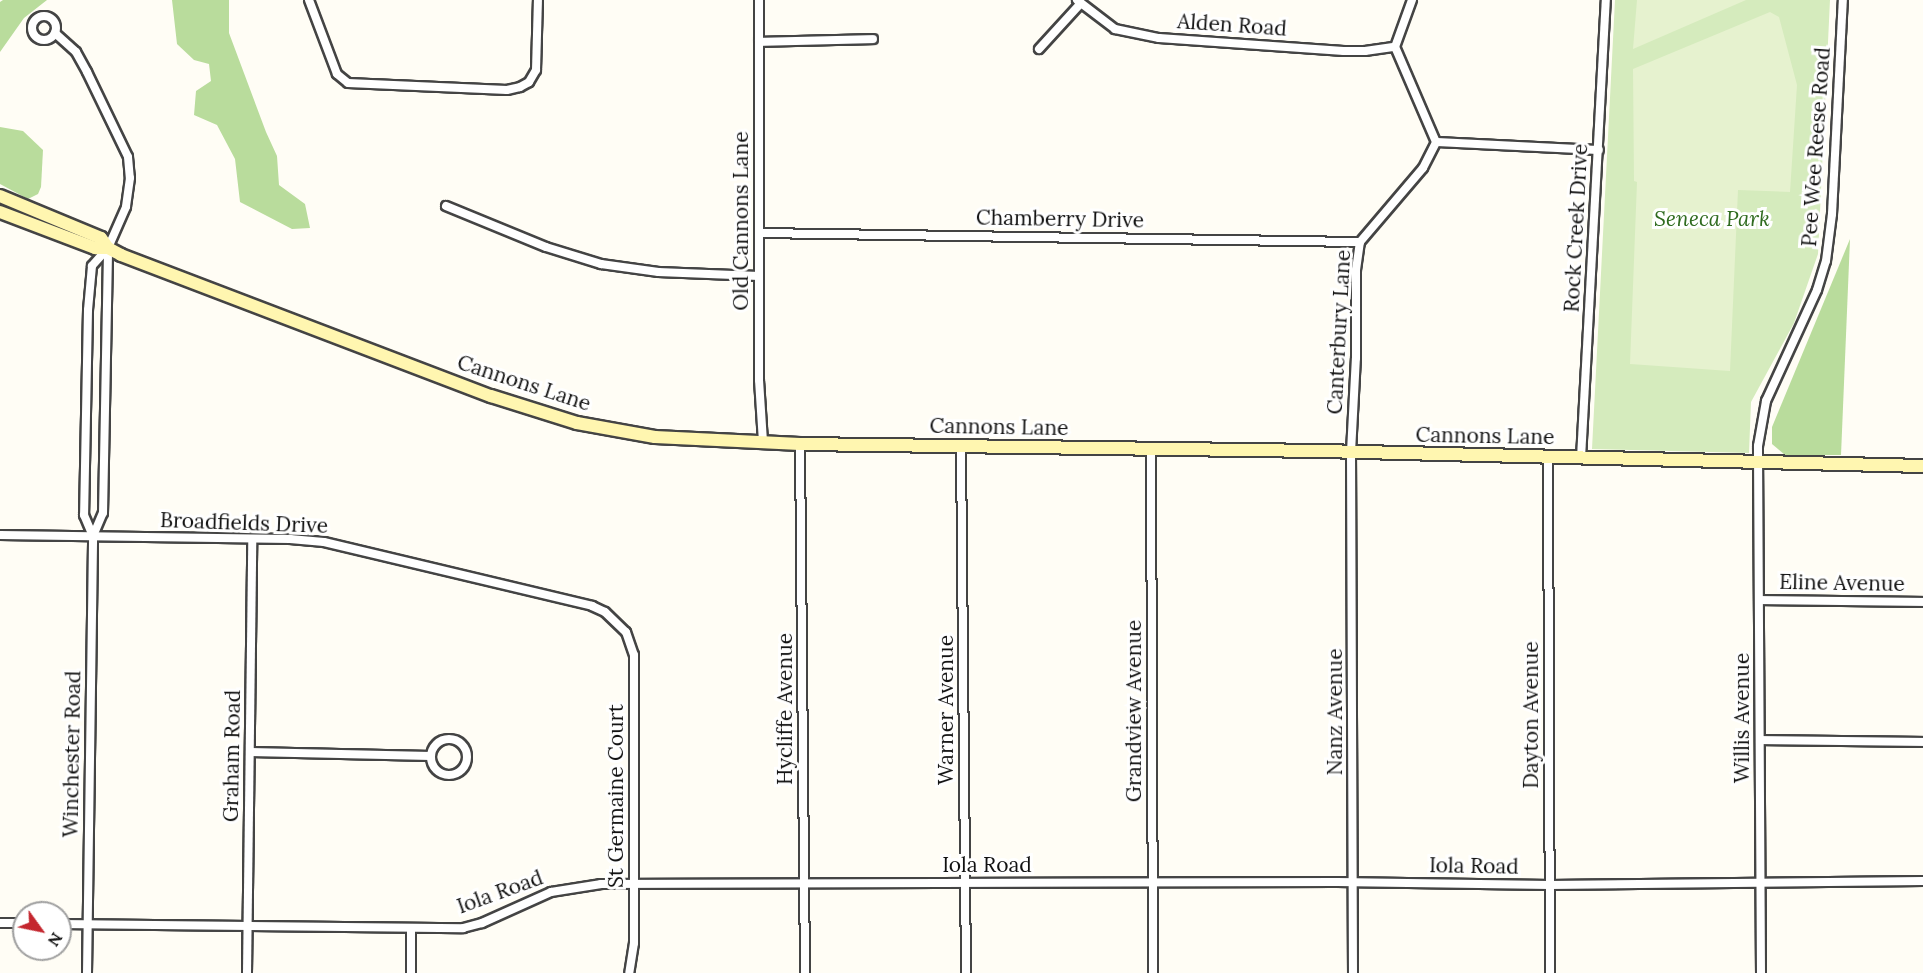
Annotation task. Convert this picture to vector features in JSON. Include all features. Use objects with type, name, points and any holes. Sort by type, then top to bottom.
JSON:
[{"type":"main road","name":"Cannons Lane","points":[[0,196],[100,238],[108,248]]},
{"type":"main road","name":"Cannons Lane","points":[[0,212],[95,248],[108,248],[535,412],[587,425],[656,437],[800,444],[1151,448],[1923,466]]},
{"type":"street","points":[[309,0],[337,74],[348,83],[507,90],[520,87],[529,81],[536,70],[538,0]]},
{"type":"street","name":"Old Cannons Lane","points":[[759,0],[759,276],[763,442]]},
{"type":"street","points":[[1412,0],[1395,47],[1436,142],[1599,150]]},
{"type":"street","name":"Rock Creek Drive","points":[[1581,458],[1606,0]]},
{"type":"street","name":"Pee Wee Reese Road","points":[[1758,462],[1766,401],[1817,290],[1826,261],[1832,214],[1843,0]]},
{"type":"street","points":[[1039,49],[1079,2]]},
{"type":"street","name":"Alden Road","points":[[1079,2],[1114,29],[1159,38],[1344,51],[1395,47]]},
{"type":"street","name":"Winchester Road","points":[[55,33],[76,52],[128,158],[130,178],[126,207],[108,248],[92,266],[84,515],[93,536]]},
{"type":"street","points":[[759,42],[873,39]]},
{"type":"street","name":"Canterbury Lane","points":[[1351,452],[1356,358],[1356,270],[1360,243],[1423,168],[1436,142]]},
{"type":"street","points":[[446,206],[546,247],[601,264],[658,272],[759,276]]},
{"type":"street","name":"Chamberry Drive","points":[[759,233],[1360,243]]},
{"type":"street","name":"Winchester Road","points":[[87,973],[93,536],[103,513],[104,347],[108,248]]},
{"type":"street","points":[[88,348],[104,347]]},
{"type":"street","points":[[86,427],[104,426]]},
{"type":"street","name":"Hycliffe Avenue","points":[[800,444],[805,973]]},
{"type":"street","name":"Warner Avenue","points":[[961,446],[966,973]]},
{"type":"street","name":"Grandview Avenue","points":[[1151,448],[1153,973]]},
{"type":"street","name":"Nanz Avenue","points":[[1351,452],[1353,973]]},
{"type":"street","name":"Dayton Avenue","points":[[1548,457],[1550,973]]},
{"type":"street","name":"Willis Avenue","points":[[1758,462],[1761,973]]},
{"type":"street","name":"Broadfields Drive","points":[[0,535],[290,539],[346,546],[592,606],[618,622]]},
{"type":"street","name":"Graham Road","points":[[247,973],[252,539]]},
{"type":"street","name":"Eline Avenue","points":[[1760,600],[1923,602]]},
{"type":"street","name":"St Germaine Court","points":[[618,622],[630,641],[634,655],[635,885],[634,943],[629,973]]},
{"type":"street","points":[[452,738],[463,744],[468,755],[465,767],[450,775],[438,771],[431,756],[440,741],[452,738]]},
{"type":"street","points":[[1760,740],[1923,742]]},
{"type":"street","points":[[250,752],[431,756]]},
{"type":"street","name":"Iola Road","points":[[72,924],[411,929],[474,925],[533,898],[567,888],[635,885],[1152,882],[1550,885],[1923,881]]},
{"type":"street","points":[[411,929],[411,973]]},
{"type":"green space","points":[[3,0],[47,0],[24,18],[0,52],[0,2]]},
{"type":"green space","points":[[172,0],[229,0],[229,33],[277,156],[279,185],[305,204],[310,228],[292,229],[240,202],[235,159],[217,125],[194,115],[196,91],[211,81],[209,64],[194,60],[177,44]]},
{"type":"green space","name":"Seneca Park","points":[[1615,0],[1830,0],[1818,254],[1794,323],[1751,402],[1749,453],[1592,449]]},
{"type":"green space","points":[[1637,0],[1746,0],[1633,49]]},
{"type":"green space","points":[[1770,12],[1779,17],[1797,85],[1790,192],[1738,190],[1730,371],[1630,364],[1637,182],[1634,181],[1633,69]]},
{"type":"green space","points":[[0,127],[23,131],[43,150],[41,187],[38,194],[28,199],[0,184]]},
{"type":"green space","points":[[1850,239],[1841,455],[1785,455],[1772,444],[1772,427]]}]
